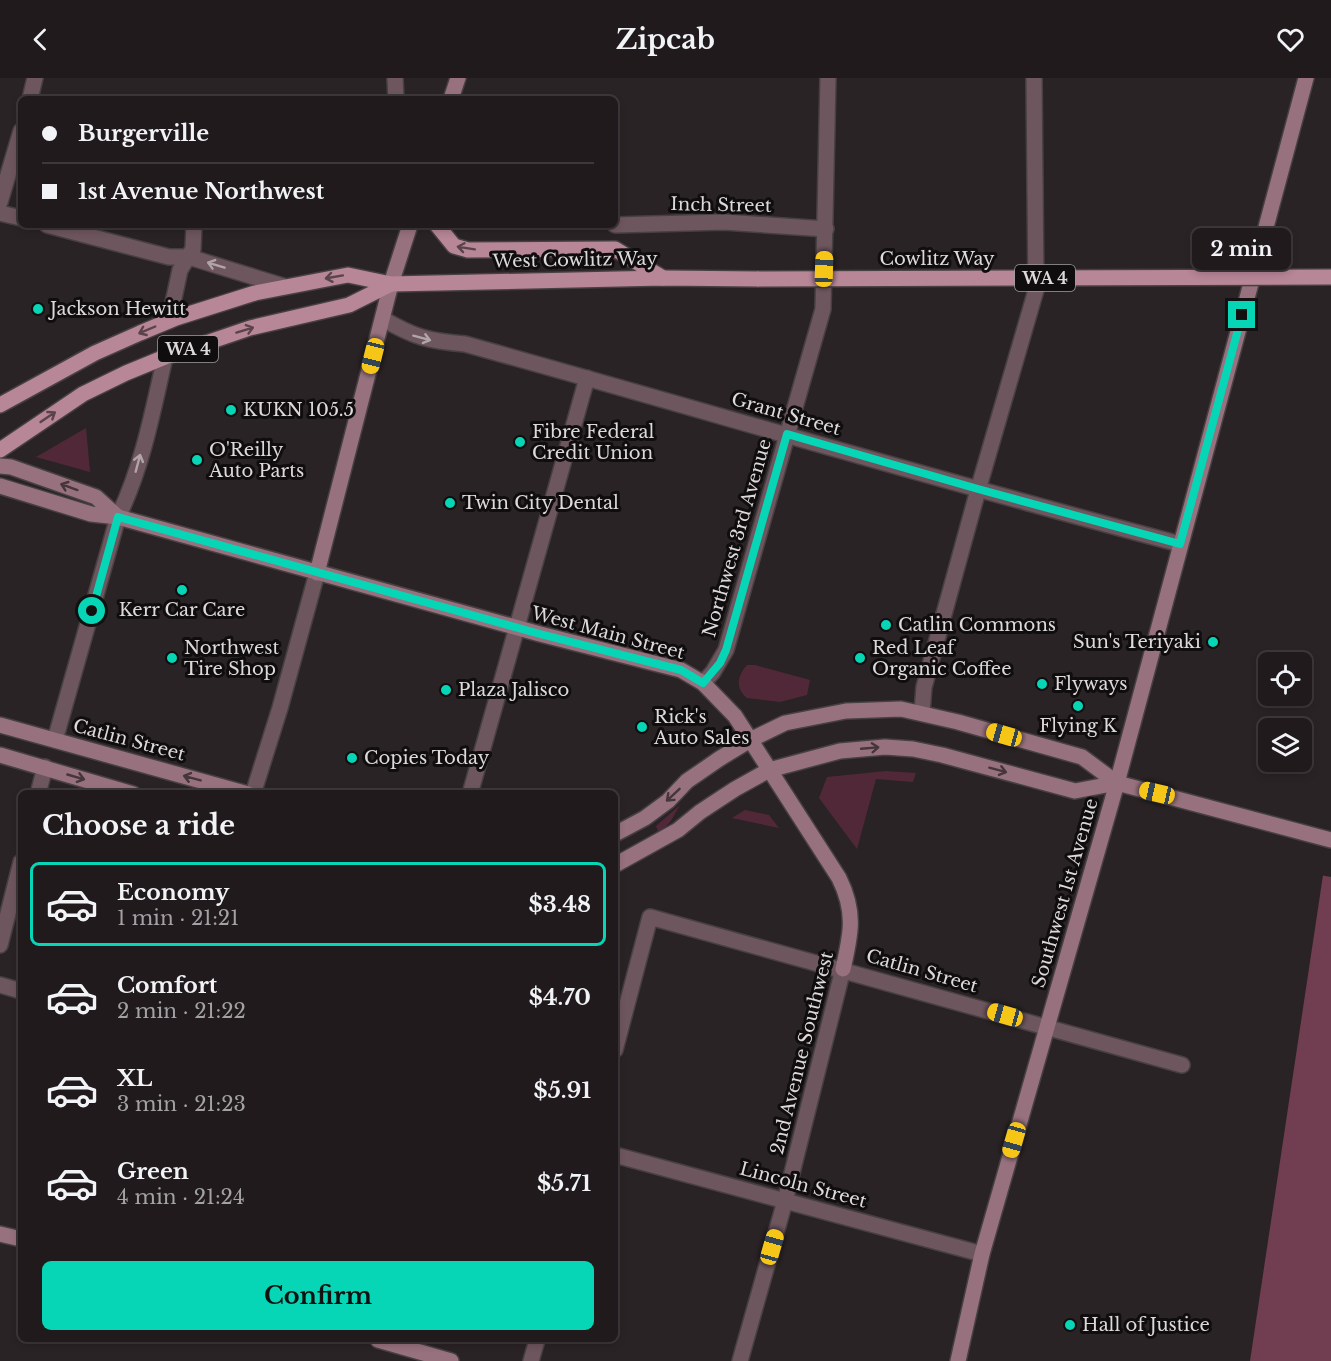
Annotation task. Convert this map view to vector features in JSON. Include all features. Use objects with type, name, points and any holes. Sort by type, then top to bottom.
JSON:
[{"type":"main road","points":[[452,96],[458,78]]},
{"type":"main road","name":"Southwest 1st Avenue","points":[[958,1361],[982,1254],[1117,783],[1306,78]]},
{"type":"main road","points":[[317,573],[391,284],[409,228]]},
{"type":"main road","points":[[439,228],[454,246],[468,250],[615,249],[663,278]]},
{"type":"main road","name":"West Cowlitz Way","points":[[0,405],[95,353],[169,321],[255,293],[348,274],[391,284],[663,278],[759,279]]},
{"type":"main road","name":"Cowlitz Way","points":[[759,279],[1331,278]]},
{"type":"main road","name":"West Cowlitz Way","points":[[0,450],[83,394],[165,357],[250,328],[349,305],[391,284]]},
{"type":"main road","name":"West Main Street","points":[[0,466],[41,477],[96,497],[118,517]]},
{"type":"main road","name":"West Main Street","points":[[0,486],[91,514],[118,517],[517,628],[681,670],[703,683],[735,716],[769,770]]},
{"type":"main road","points":[[618,832],[645,818],[695,776],[750,740],[785,723],[846,711],[901,709],[922,712],[1082,757],[1117,783],[1331,840]]},
{"type":"main road","name":"Catlin Street","points":[[0,725],[236,790]]},
{"type":"main road","points":[[618,864],[678,831],[700,812],[769,770],[840,751],[885,747],[913,749],[1075,791],[1117,783]]},
{"type":"main road","points":[[0,755],[121,790]]},
{"type":"main road","name":"2nd Avenue Southwest","points":[[769,770],[848,895],[851,917],[843,969]]},
{"type":"main road","points":[[0,1233],[18,1238]]},
{"type":"main road","points":[[385,1342],[451,1361]]},
{"type":"street","points":[[31,96],[35,78]]},
{"type":"street","points":[[395,78],[396,96]]},
{"type":"street","name":"Northwest 3rd Avenue","points":[[703,683],[720,663],[726,650],[823,309],[828,78]]},
{"type":"street","points":[[922,712],[924,687],[1036,290],[1034,78]]},
{"type":"street","points":[[0,202],[18,141]]},
{"type":"street","points":[[0,213],[18,217]]},
{"type":"street","name":"Inch Street","points":[[618,225],[724,222],[826,229]]},
{"type":"street","points":[[58,228],[169,257],[189,257],[284,286]]},
{"type":"street","points":[[169,321],[180,270],[183,262],[189,257],[195,240],[194,228]]},
{"type":"street","name":"Grant Street","points":[[383,319],[411,335],[438,342],[465,344],[1180,544]]},
{"type":"street","points":[[56,740],[118,517],[130,493],[165,357]]},
{"type":"street","points":[[471,790],[587,378]]},
{"type":"street","points":[[251,790],[280,708],[317,573]]},
{"type":"street","points":[[39,790],[45,767]]},
{"type":"street","points":[[0,945],[18,874]]},
{"type":"street","name":"Catlin Street","points":[[618,1039],[650,917],[1182,1065]]},
{"type":"street","name":"2nd Avenue Southwest","points":[[740,1361],[785,1201],[843,969]]},
{"type":"street","points":[[0,985],[18,990]]},
{"type":"street","name":"Lincoln Street","points":[[618,1156],[982,1254]]},
{"type":"street","points":[[531,1361],[536,1342]]},
{"type":"shaded area","points":[[86,428],[90,472],[36,457]]},
{"type":"shaded area","points":[[747,665],[755,665],[810,680],[807,695],[780,702],[747,698],[739,686],[739,678]]},
{"type":"shaded area","points":[[886,771],[916,773],[913,782],[876,779],[857,849],[819,798],[827,777]]},
{"type":"shaded area","points":[[680,805],[668,824],[658,831],[656,826]]},
{"type":"shaded area","points":[[745,810],[769,815],[779,828],[732,818]]},
{"type":"shaded area","points":[[1331,822],[1331,1361],[1250,1361]]},
{"type":"pier","points":[[1331,819],[1331,877],[1320,875],[1328,821]]},
{"type":"place","name":"Jackson Hewitt","points":[[38,309]]},
{"type":"place","name":"KUKN 105.5","points":[[231,410]]},
{"type":"place","name":"Fibre Federal Credit Union","points":[[520,442]]},
{"type":"place","name":"O'Reilly Auto Parts","points":[[197,460]]},
{"type":"place","name":"Twin City Dental","points":[[450,503]]},
{"type":"place","name":"Kerr Car Care","points":[[182,590]]},
{"type":"place","name":"Catlin Commons","points":[[886,625]]},
{"type":"place","name":"Sun's Teriyaki","points":[[1213,642]]},
{"type":"place","name":"Northwest Tire Shop","points":[[172,658]]},
{"type":"place","name":"Red Leaf Organic Coffee","points":[[860,658]]},
{"type":"place","name":"Flyways","points":[[1042,684]]},
{"type":"place","name":"Plaza Jalisco","points":[[446,690]]},
{"type":"place","name":"Flying K","points":[[1078,706]]},
{"type":"place","name":"Rick's Auto Sales","points":[[642,727]]},
{"type":"place","name":"Copies Today","points":[[352,758]]},
{"type":"place","name":"Hall of Justice","points":[[1070,1325]]},
{"type":"route","points":[[92,611],[118,517],[540,634],[681,670],[703,683],[720,663],[726,650],[787,434],[1180,544],[1242,315]]}]
